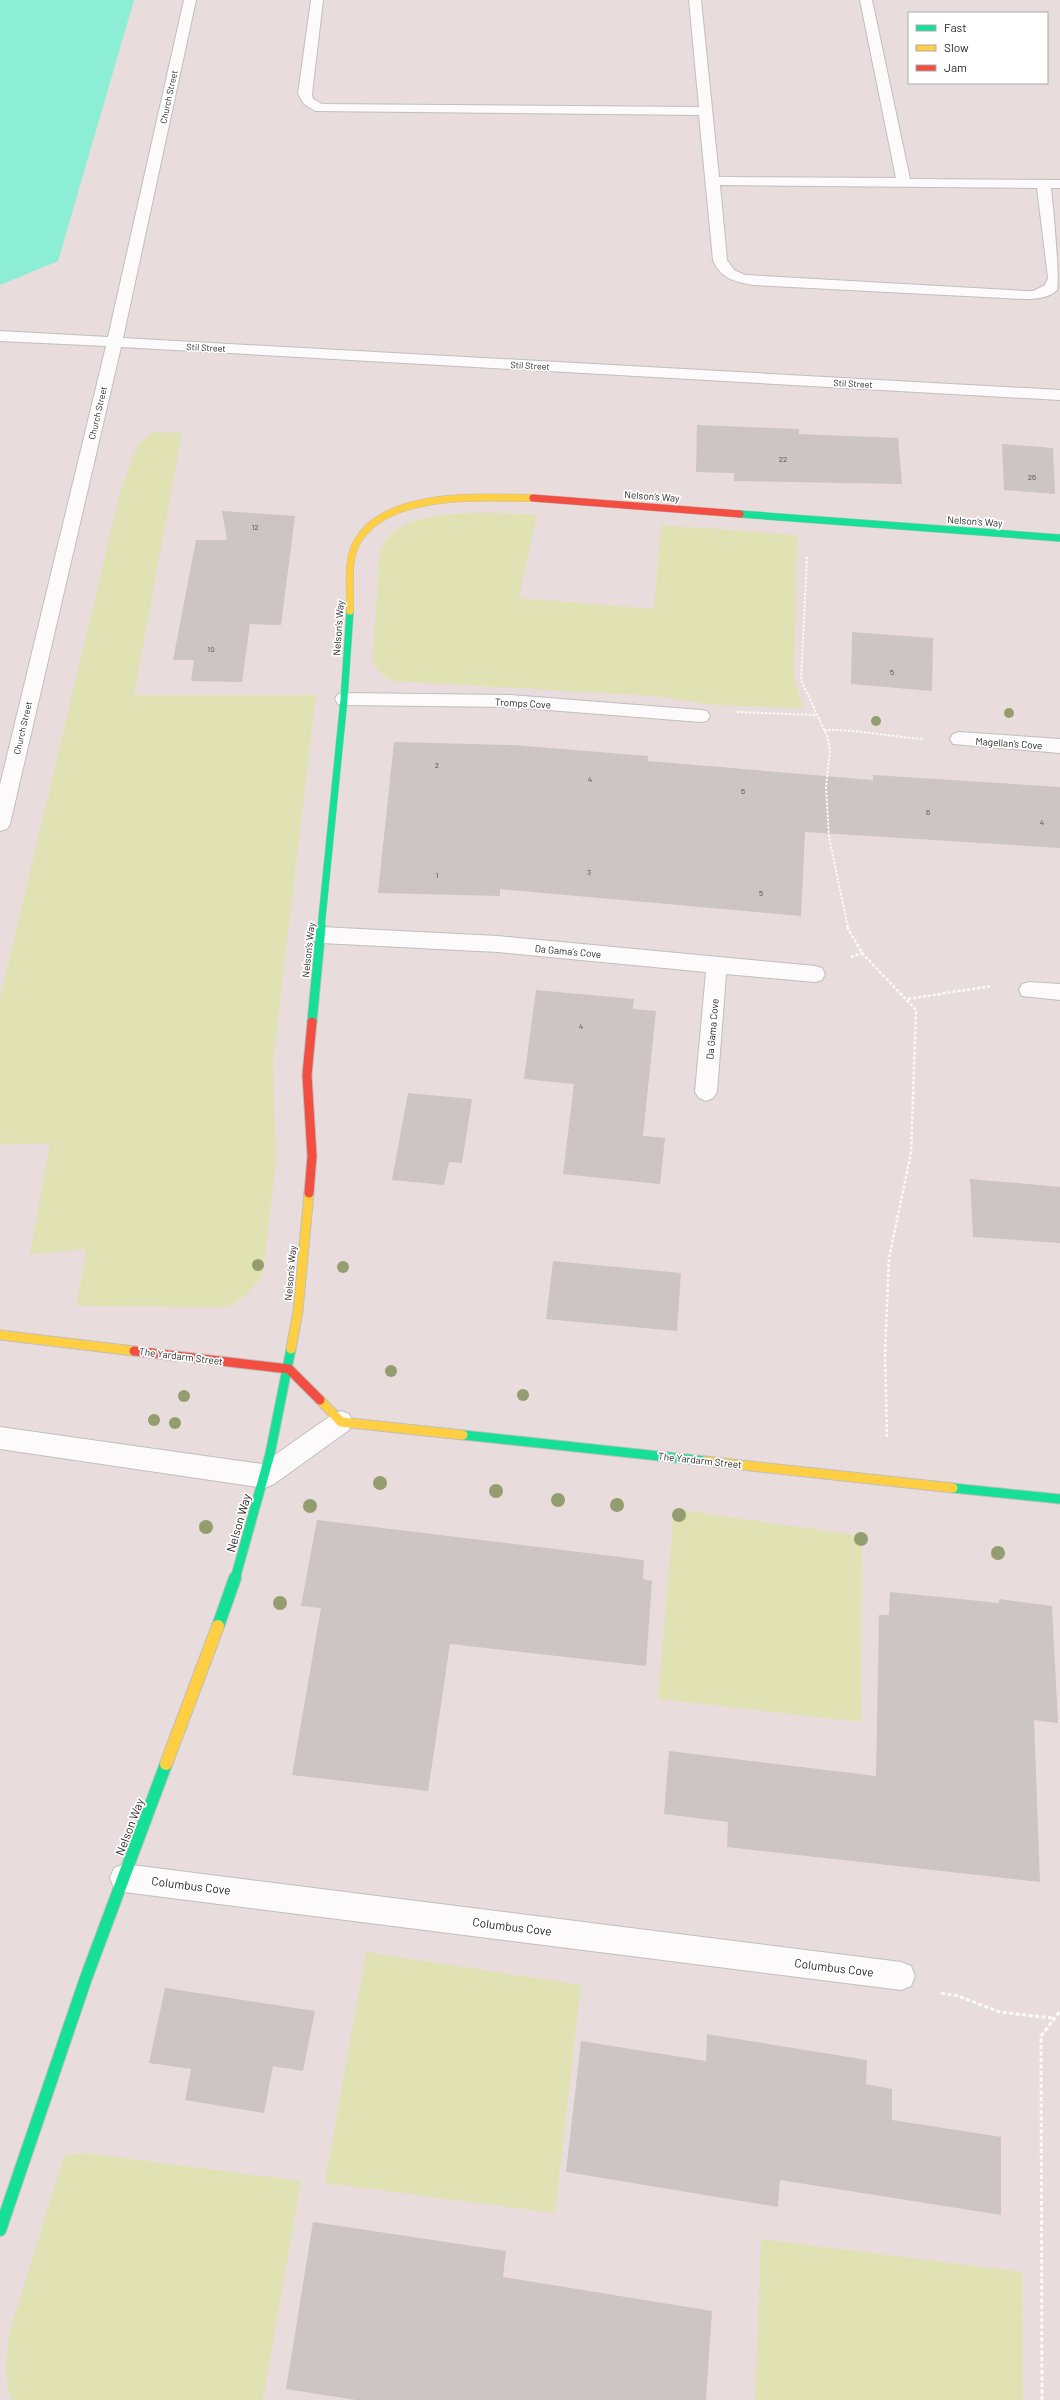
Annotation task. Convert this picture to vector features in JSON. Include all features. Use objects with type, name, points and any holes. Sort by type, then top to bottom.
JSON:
[{"type":"street","name":"Church Street","points":[[0,824],[114,343],[190,0]]},
{"type":"street","points":[[317,0],[305,94],[306,100],[320,108],[706,111]]},
{"type":"street","points":[[695,0],[721,265],[732,275],[742,279],[1025,295],[1044,292],[1055,283],[1043,184]]},
{"type":"street","points":[[866,0],[904,182]]},
{"type":"street","points":[[712,181],[1060,184]]},
{"type":"street","name":"Stil Street","points":[[0,336],[1060,395]]},
{"type":"street","name":"Nelson’s Way","points":[[277,1430],[289,1369],[298,1311],[312,1156],[307,1075],[344,699],[354,551],[366,530],[376,521],[392,511],[413,504],[435,501],[535,498],[1060,538]]},
{"type":"street","name":"Tromps Cove","points":[[344,699],[510,701],[701,716]]},
{"type":"street","name":"Magellan’s Cove","points":[[959,739],[1060,746]]},
{"type":"street","name":"Da Gama’s Cove","points":[[321,935],[498,944],[815,974]]},
{"type":"street","name":"Da Gama Cove","points":[[706,1092],[717,965]]},
{"type":"street","points":[[1029,990],[1060,992]]},
{"type":"street","name":"The Yardarm Street","points":[[0,1335],[289,1369]]},
{"type":"street","points":[[0,1438],[265,1476],[341,1422],[289,1369]]},
{"type":"street","name":"The Yardarm Street","points":[[341,1422],[1060,1499]]},
{"type":"street","name":"Nelson Way","points":[[0,2230],[83,1985],[226,1606],[247,1544],[277,1430]]},
{"type":"street","name":"Columbus Cove","points":[[124,1878],[900,1976]]},
{"type":"path","points":[[808,519],[801,680],[824,730],[830,751],[826,787],[829,837],[848,930],[862,953],[916,1010],[911,1153],[889,1258],[885,1353],[888,1480]]},
{"type":"path","points":[[701,716],[714,710],[816,715]]},
{"type":"path","points":[[824,730],[851,729],[888,737],[959,739]]},
{"type":"path","points":[[907,999],[930,998],[968,987],[1001,985],[1029,990]]},
{"type":"path","points":[[900,1976],[915,1990],[958,1996],[1000,2012],[1053,2018]]},
{"type":"path","points":[[1042,2400],[1042,2036],[1053,2018],[1060,2011]]},
{"type":"shaded area","points":[[0,0],[134,0],[58,261],[0,285]]},
{"type":"shaded area","points":[[154,432],[182,433],[134,695],[316,695],[273,1062],[276,1162],[263,1273],[248,1293],[228,1307],[76,1306],[87,1249],[30,1254],[50,1143],[0,1145],[0,998],[121,489],[138,444]]},
{"type":"shaded area","points":[[480,513],[537,514],[519,598],[654,609],[661,525],[797,535],[794,678],[803,708],[715,705],[656,696],[393,681],[384,676],[372,663],[380,551],[390,535],[403,526],[419,519],[438,516]]},
{"type":"shaded area","points":[[674,1509],[862,1536],[861,1722],[658,1699]]},
{"type":"shaded area","points":[[366,1952],[581,1985],[555,2213],[325,2183]]},
{"type":"shaded area","points":[[85,2153],[301,2181],[263,2400],[12,2400],[8,2391],[6,2366],[9,2334],[64,2156]]},
{"type":"shaded area","points":[[761,2239],[1022,2272],[1023,2400],[755,2400]]},
{"type":"building","points":[[697,425],[799,429],[799,434],[898,438],[902,484],[734,481],[734,473],[696,472]]},
{"type":"building","points":[[1002,444],[1053,448],[1055,494],[1004,490]]},
{"type":"building","points":[[222,511],[295,516],[281,625],[250,624],[242,682],[191,681],[194,660],[173,660],[196,540],[227,540]]},
{"type":"building","points":[[852,632],[933,638],[932,691],[851,684]]},
{"type":"building","points":[[394,742],[513,745],[648,756],[648,761],[873,780],[873,775],[1060,787],[1060,848],[805,832],[801,916],[500,889],[500,896],[378,893]]},
{"type":"building","points":[[536,990],[634,999],[633,1009],[656,1011],[643,1136],[665,1138],[660,1184],[563,1174],[574,1084],[524,1079]]},
{"type":"building","points":[[408,1093],[472,1099],[462,1163],[449,1162],[444,1185],[392,1180]]},
{"type":"building","points":[[970,1179],[1060,1187],[1060,1243],[973,1237]]},
{"type":"building","points":[[553,1261],[681,1273],[677,1331],[546,1319]]},
{"type":"building","points":[[317,1520],[644,1560],[643,1579],[652,1581],[646,1666],[450,1644],[428,1791],[292,1775],[321,1608],[301,1606]]},
{"type":"building","points":[[890,1592],[999,1603],[999,1599],[1052,1606],[1058,1723],[1034,1720],[1040,1882],[727,1847],[728,1822],[664,1814],[669,1751],[876,1776],[879,1615],[889,1615]]},
{"type":"building","points":[[165,1988],[315,2011],[303,2071],[273,2066],[264,2113],[185,2100],[191,2069],[149,2063]]},
{"type":"building","points":[[707,2034],[867,2060],[866,2084],[892,2089],[892,2120],[1001,2137],[1001,2215],[780,2180],[778,2207],[566,2172],[581,2041],[706,2061]]},
{"type":"building","points":[[313,2222],[506,2251],[503,2277],[712,2311],[706,2400],[356,2400],[286,2389]]},
{"type":"traffic: fast","points":[[740,514],[1060,538]]},
{"type":"traffic: fast","points":[[312,1022],[344,699],[350,611]]},
{"type":"traffic: fast","points":[[218,1626],[242,1558],[252,1524],[278,1419],[291,1349]]},
{"type":"traffic: fast","points":[[463,1435],[705,1461]]},
{"type":"traffic: fast","points":[[953,1488],[1060,1499]]},
{"type":"traffic: fast","points":[[0,2230],[86,1978],[166,1764]]},
{"type":"traffic: slow","points":[[350,611],[350,576],[352,558],[357,542],[370,525],[388,513],[411,505],[436,501],[489,498],[533,498]]},
{"type":"traffic: slow","points":[[291,1349],[298,1311],[309,1193]]},
{"type":"traffic: slow","points":[[0,1335],[134,1351]]},
{"type":"traffic: slow","points":[[320,1400],[341,1422],[463,1435]]},
{"type":"traffic: slow","points":[[705,1461],[953,1488]]},
{"type":"traffic: slow","points":[[166,1764],[218,1626]]},
{"type":"traffic: jam","points":[[533,498],[740,514]]},
{"type":"traffic: jam","points":[[309,1193],[312,1156],[307,1075],[312,1022]]},
{"type":"traffic: jam","points":[[134,1351],[289,1369],[320,1400]]}]
